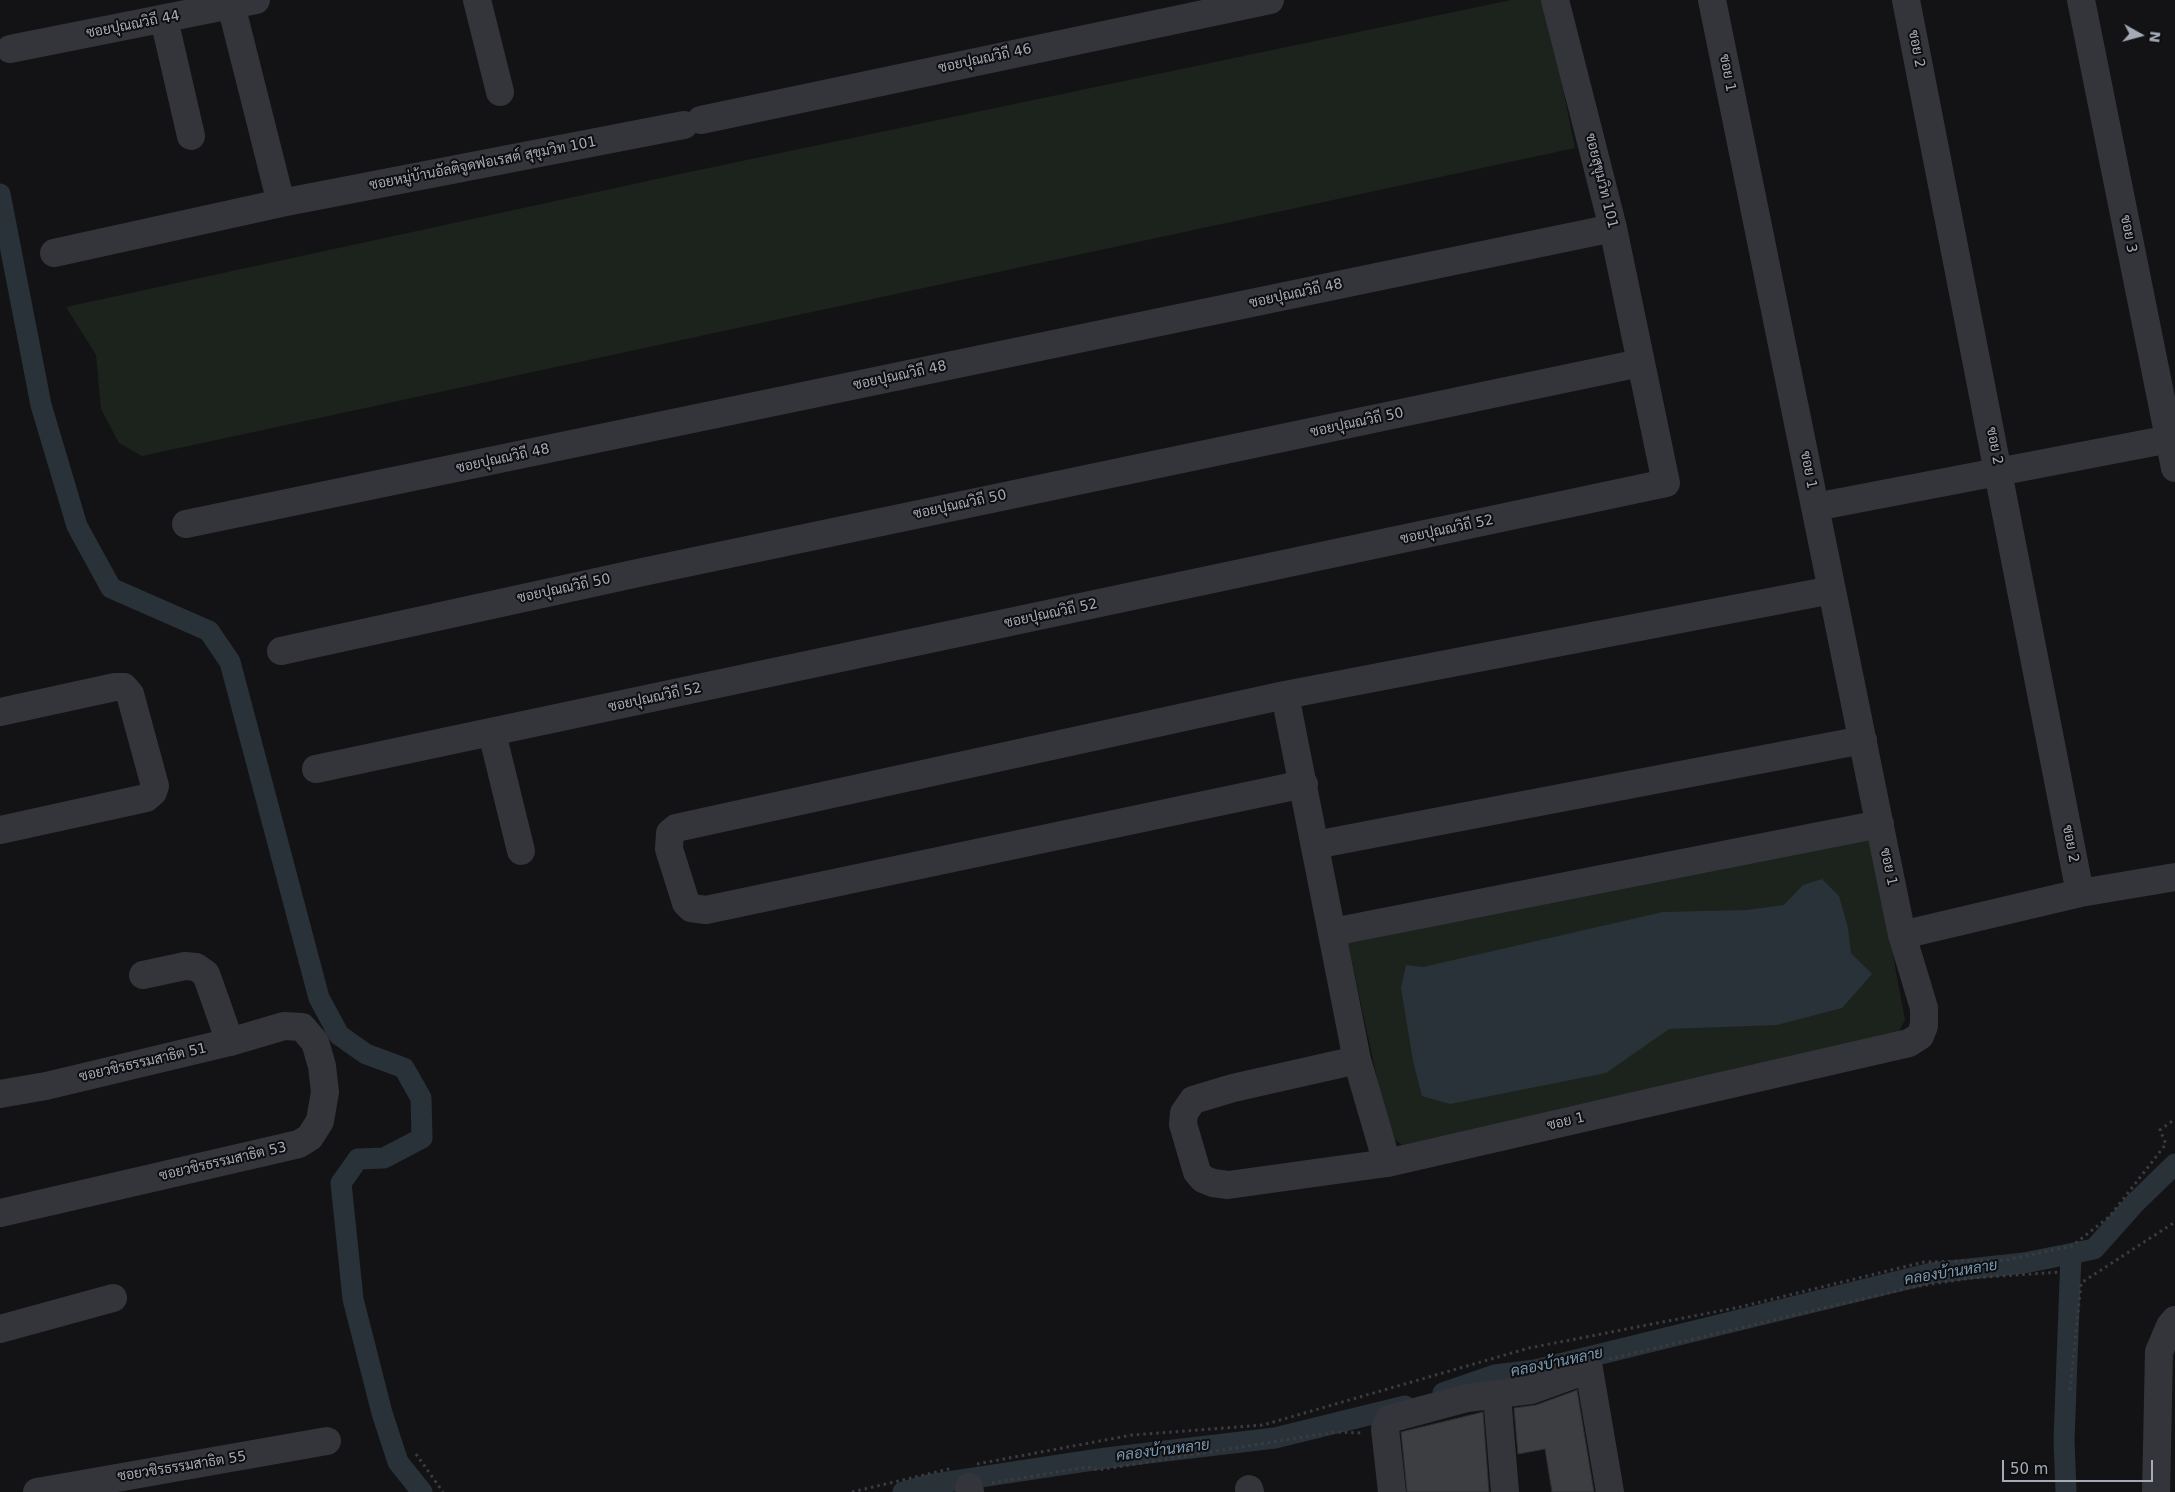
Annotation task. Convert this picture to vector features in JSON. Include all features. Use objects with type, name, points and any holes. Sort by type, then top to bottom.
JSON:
[{"type":"street","points":[[477,0],[500,92]]},
{"type":"street","name":"ซอยปุณณวิถี 46","points":[[692,122],[1270,0]]},
{"type":"street","name":"ซอยสุขุมวิท 101","points":[[1555,0],[1613,228],[1640,363]]},
{"type":"street","name":"ซอย 1","points":[[1357,1060],[1233,1088],[1193,1100],[1184,1113],[1183,1124],[1197,1172],[1203,1180],[1228,1185],[1387,1163],[1909,1044],[1920,1036],[1924,1026],[1924,1008],[1902,935],[1712,0]]},
{"type":"street","name":"ซอย 2","points":[[1906,0],[2080,893]]},
{"type":"street","name":"ซอย 3","points":[[2081,0],[2172,439],[2175,468]]},
{"type":"street","points":[[244,3],[281,203]]},
{"type":"street","name":"ซอยปุณณวิถี 44","points":[[10,50],[244,3]]},
{"type":"street","points":[[164,19],[191,136]]},
{"type":"street","name":"ซอยหมู่บ้านอัลติจูดฟอเรสต์ สุขุมวิท 101","points":[[54,253],[281,203],[692,122]]},
{"type":"street","name":"ซอยปุณณวิถี 48","points":[[186,524],[1613,228]]},
{"type":"street","name":"ซอยปุณณวิถี 50","points":[[281,651],[638,573],[1640,363]]},
{"type":"street","name":"ซอยปุณณวิถี 52","points":[[316,770],[1666,483],[1640,363]]},
{"type":"street","points":[[1815,507],[2172,439]]},
{"type":"street","points":[[1304,784],[706,910],[691,908],[686,903],[669,850],[670,833],[676,828],[1285,695],[1832,590]]},
{"type":"street","points":[[0,712],[115,687],[124,687],[130,694],[155,786],[153,792],[146,798],[0,830]]},
{"type":"street","points":[[1285,695],[1357,1060],[1387,1163]]},
{"type":"street","points":[[492,732],[521,851]]},
{"type":"street","points":[[1315,844],[1862,740]]},
{"type":"street","points":[[1333,932],[1880,824]]},
{"type":"street","points":[[1902,935],[2080,893],[2175,877]]},
{"type":"street","points":[[143,975],[185,966],[196,968],[206,974],[230,1042]]},
{"type":"street","name":"ซอยวชิรธรรมสาธิต 51","points":[[0,1094],[46,1086],[230,1042],[284,1026]]},
{"type":"street","name":"ซอยวชิรธรรมสาธิต 53","points":[[0,1214],[299,1144],[310,1137],[320,1121],[325,1092],[322,1066],[316,1042],[302,1027],[284,1026]]},
{"type":"street","points":[[0,1329],[114,1298]]},
{"type":"street","points":[[2156,1492],[2159,1352],[2170,1326],[2175,1320]]},
{"type":"street","points":[[1392,1492],[1385,1429],[1389,1419],[1467,1398],[1497,1396],[1531,1390],[1591,1356],[1610,1492]]},
{"type":"street","points":[[1497,1396],[1505,1492]]},
{"type":"street","name":"ซอยวชิรธรรมสาธิต 55","points":[[37,1492],[327,1441]]},
{"type":"path","points":[[852,1492],[967,1478],[1132,1435],[1263,1425],[1529,1348],[1740,1306],[1924,1262],[2006,1260],[2072,1246],[2110,1216],[2166,1144],[2160,1130],[2175,1118]]},
{"type":"path","points":[[2070,1390],[2081,1283],[2175,1222]]},
{"type":"path","points":[[1590,1336],[1591,1356]]},
{"type":"path","points":[[416,1454],[442,1492]]},
{"type":"shaded area","points":[[1511,0],[1545,0],[1575,148],[142,456],[119,443],[101,409],[96,355],[66,307],[680,174]]},
{"type":"shaded area","points":[[1871,836],[1905,1020],[1898,1033],[1402,1145],[1389,1135],[1348,943]]},
{"type":"shaded area","points":[[1822,879],[1839,896],[1848,928],[1851,953],[1872,974],[1842,1008],[1777,1025],[1669,1029],[1606,1073],[1450,1104],[1422,1096],[1413,1061],[1401,988],[1406,965],[1423,967],[1663,912],[1747,910],[1784,905],[1803,885]]},
{"type":"building","points":[[1577,1390],[1594,1492],[1552,1492],[1545,1449],[1518,1454],[1514,1408],[1536,1405]]},
{"type":"building","points":[[1483,1412],[1489,1492],[1407,1492],[1401,1432]]},
{"type":"waterway","points":[[0,194],[41,405],[77,526],[111,588],[209,631],[230,662],[319,998],[339,1035],[366,1054],[404,1068],[421,1098],[422,1138],[384,1158],[358,1159],[341,1183],[353,1299],[382,1413],[398,1462],[422,1492]]},
{"type":"waterway","name":"คลองบ้านหลาย","points":[[1443,1393],[1495,1375],[1535,1370],[1932,1273],[2024,1263],[2094,1249],[2136,1202],[2175,1164]]},
{"type":"waterway","points":[[2066,1492],[2064,1440],[2071,1255]]},
{"type":"waterway","name":"คลองบ้านหลาย","points":[[903,1492],[928,1485],[1106,1458],[1275,1438],[1405,1406]]}]
